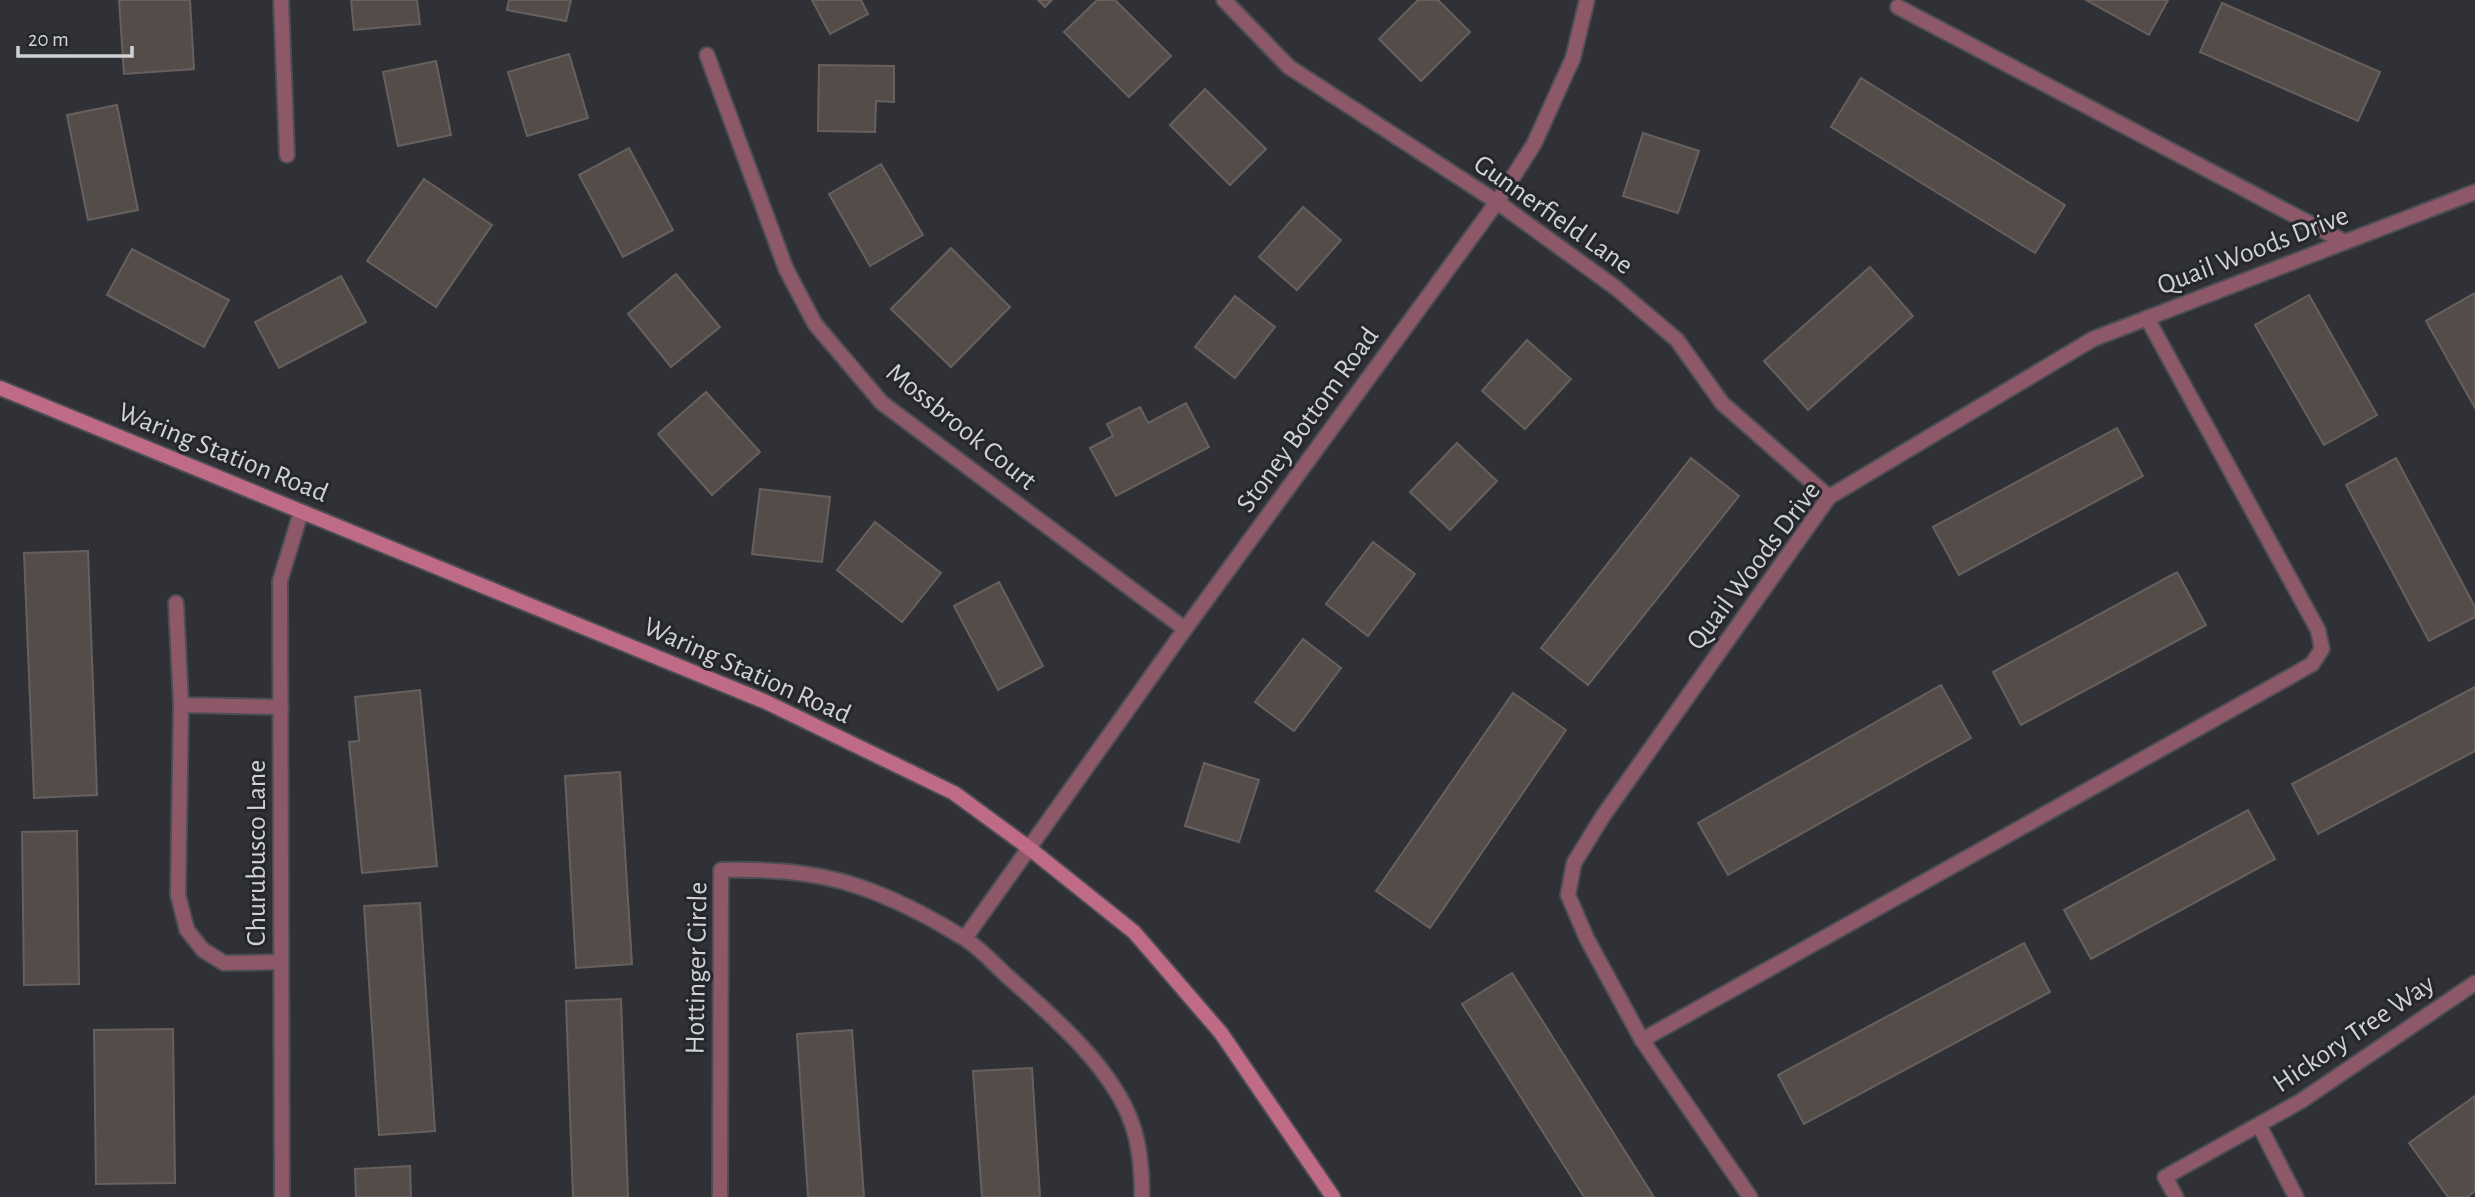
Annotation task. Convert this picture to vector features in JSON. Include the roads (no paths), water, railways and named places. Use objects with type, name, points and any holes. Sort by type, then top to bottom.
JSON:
[{"type":"street","points":[[281,0],[288,155]]},
{"type":"street","name":"Gunnerfield Lane","points":[[1224,0],[1289,67],[1497,202],[1616,288],[1677,340],[1722,402],[1829,497]]},
{"type":"street","name":"Stoney Bottom Road","points":[[1029,848],[1185,629],[1497,202],[1534,144],[1573,58],[1587,0]]},
{"type":"street","points":[[1898,7],[2345,242]]},
{"type":"street","name":"Mossbrook Court","points":[[707,55],[786,269],[815,324],[882,403],[1185,629]]},
{"type":"street","name":"Quail Woods Drive","points":[[1750,1197],[1642,1040],[1587,939],[1568,895],[1574,863],[1603,816],[1829,497],[2094,339],[2475,192]]},
{"type":"street","points":[[1642,1040],[2293,675],[2312,663],[2322,649],[2318,630],[2147,318]]},
{"type":"street","name":"Waring Station Road","points":[[0,388],[766,702],[954,793],[1029,848],[1133,932],[1221,1032],[1333,1197]]},
{"type":"street","name":"Churubusco Lane","points":[[282,1197],[280,581],[302,512]]},
{"type":"street","points":[[176,603],[181,705],[178,895],[187,930],[203,950],[224,962],[281,962]]},
{"type":"street","points":[[181,705],[281,707]]},
{"type":"street","points":[[965,938],[1029,848]]},
{"type":"street","name":"Hottinger Circle","points":[[720,1197],[721,870],[754,869],[805,874],[857,886],[910,909],[965,938],[1080,1044],[1113,1087],[1132,1124],[1142,1175],[1142,1197]]},
{"type":"street","name":"Hickory Tree Way","points":[[2176,1197],[2165,1177],[2301,1101],[2475,983]]},
{"type":"street","name":"Hickory Tree Way","points":[[2259,1125],[2296,1197]]}]
